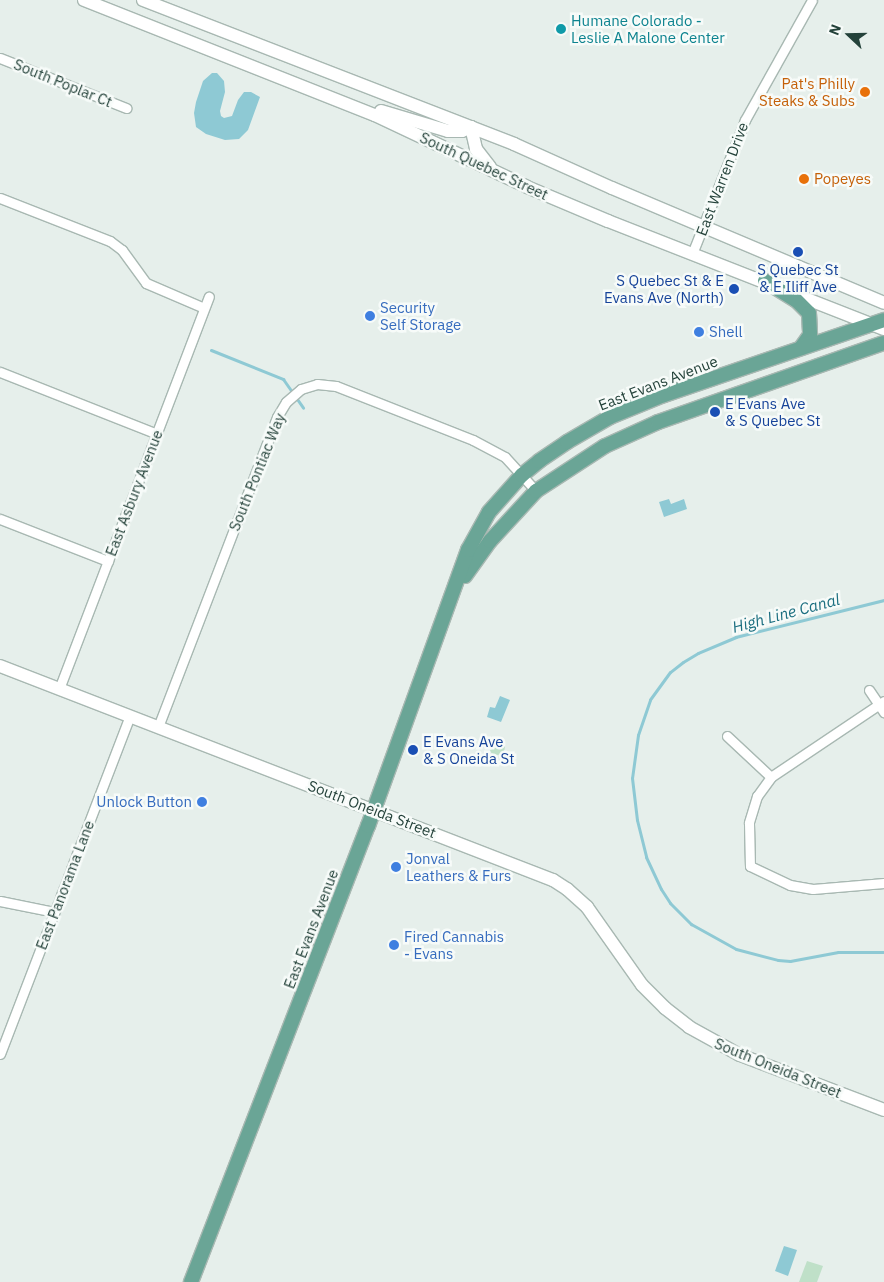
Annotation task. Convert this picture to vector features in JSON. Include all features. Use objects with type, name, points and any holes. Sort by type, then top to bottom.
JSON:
[{"type":"main road","name":"South Quebec Street","points":[[84,0],[354,106],[567,204],[692,254],[880,325]]},
{"type":"main road","name":"South Quebec Street","points":[[144,0],[471,127],[884,303]]},
{"type":"main road","points":[[354,106],[394,114],[448,131],[462,131],[471,127],[474,144],[480,156],[498,173]]},
{"type":"main road","points":[[764,281],[796,300],[809,313],[810,335],[801,348]]},
{"type":"main road","name":"East Evans Avenue","points":[[191,1282],[374,810],[457,586],[468,550],[480,525],[494,506],[522,475],[567,442],[610,417],[664,395],[801,348],[880,325]]},
{"type":"main road","name":"East Evans Avenue","points":[[457,586],[490,541],[536,492],[587,456],[640,429],[884,343]]},
{"type":"main road","name":"South Oneida Street","points":[[0,666],[542,875],[561,884],[587,907],[629,968],[651,995],[689,1027],[740,1055],[884,1110]]},
{"type":"street","name":"East Warren Drive","points":[[692,254],[744,120],[812,0]]},
{"type":"street","name":"South Poplar Ct","points":[[0,58],[126,108]]},
{"type":"street","points":[[0,198],[110,241],[122,250],[146,283],[204,308]]},
{"type":"street","name":"East Asbury Avenue","points":[[59,689],[209,297]]},
{"type":"street","points":[[0,372],[157,434]]},
{"type":"street","name":"South Pontiac Way","points":[[158,727],[277,417],[286,402],[295,393],[317,384],[341,388],[483,444],[505,457],[536,492]]},
{"type":"street","points":[[0,519],[108,561]]},
{"type":"street","points":[[869,690],[882,706],[771,777],[757,796],[749,823],[750,866],[790,885],[813,889],[884,884]]},
{"type":"street","name":"East Panorama Lane","points":[[0,1054],[130,716]]},
{"type":"street","points":[[727,736],[771,777]]},
{"type":"street","points":[[0,901],[54,912]]},
{"type":"green space","points":[[497,739],[505,747],[497,755],[489,747]]},
{"type":"green space","points":[[807,1261],[823,1266],[817,1282],[799,1282]]},
{"type":"water","points":[[212,73],[217,73],[224,81],[225,92],[220,111],[221,116],[224,118],[232,116],[238,100],[244,92],[251,92],[260,97],[248,130],[239,139],[225,140],[206,134],[196,127],[194,113],[196,102],[203,81]]},
{"type":"water","points":[[669,499],[671,504],[684,499],[687,509],[664,517],[659,502]]},
{"type":"water","points":[[500,696],[510,700],[501,722],[487,717],[490,707],[495,708]]},
{"type":"water","points":[[784,1246],[797,1250],[788,1276],[775,1271]]},
{"type":"waterway","points":[[211,350],[283,379],[303,408]]},
{"type":"waterway","name":"High Line Canal","points":[[884,600],[736,637],[698,653],[683,662],[670,672],[650,700],[638,735],[632,778],[637,820],[646,857],[661,889],[670,903],[691,924],[736,949],[778,960],[790,961],[838,952],[884,952]]},
{"type":"place","name":"Humane Colorado - Leslie A Malone Center","points":[[561,29]]},
{"type":"place","name":"Pat's Philly Steaks & Subs","points":[[865,92]]},
{"type":"place","name":"Popeyes","points":[[804,179]]},
{"type":"place","name":"S Quebec St & E Iliff Ave","points":[[798,252]]},
{"type":"place","name":"S Quebec St & E Evans Ave (North)","points":[[734,289]]},
{"type":"place","name":"Security Self Storage","points":[[370,316]]},
{"type":"place","name":"Shell","points":[[699,332]]},
{"type":"place","name":"E Evans Ave & S Quebec St","points":[[715,412]]},
{"type":"place","name":"E Evans Ave & S Oneida St","points":[[413,750]]},
{"type":"place","name":"Unlock Button","points":[[202,802]]},
{"type":"place","name":"Jonval Leathers & Furs","points":[[396,867]]},
{"type":"place","name":"Fired Cannabis - Evans","points":[[394,945]]}]
